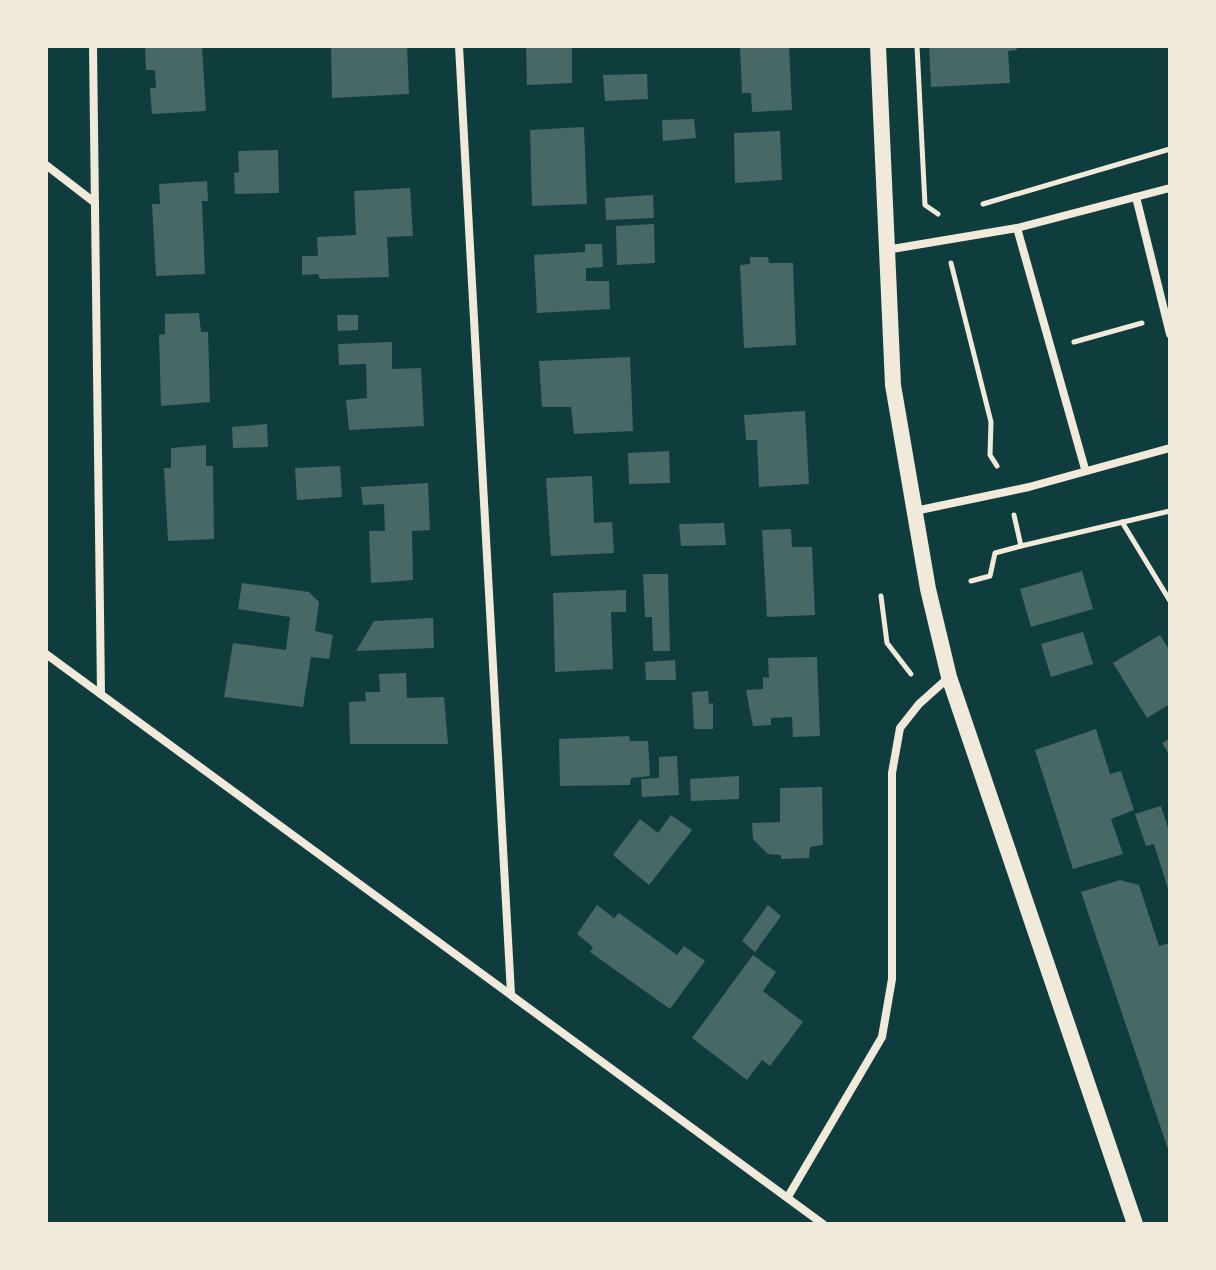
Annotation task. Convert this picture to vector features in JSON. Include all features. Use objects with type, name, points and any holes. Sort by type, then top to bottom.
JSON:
[{"type":"main road","points":[[878,46],[893,385],[914,511],[949,677],[1135,1224]]},
{"type":"street","points":[[93,46],[101,694]]},
{"type":"street","points":[[459,46],[511,994]]},
{"type":"street","points":[[46,165],[94,202]]},
{"type":"street","points":[[885,250],[1017,228],[1170,188]]},
{"type":"street","points":[[1136,197],[1170,334]]},
{"type":"street","points":[[1017,228],[1085,469]]},
{"type":"street","points":[[914,511],[1029,487],[1085,469],[1170,448]]},
{"type":"street","points":[[46,654],[789,1195],[823,1224]]},
{"type":"street","points":[[789,1195],[882,1037],[889,1010],[892,967],[892,773],[900,728],[919,704],[949,677]]},
{"type":"path","points":[[917,46],[925,205],[939,214],[953,212]]},
{"type":"path","points":[[982,204],[1170,149]]},
{"type":"path","points":[[950,257],[991,422],[990,455],[1004,477]]},
{"type":"path","points":[[1051,348],[1165,317]]},
{"type":"path","points":[[1013,509],[1021,546]]},
{"type":"path","points":[[971,581],[990,576],[995,553],[1170,511]]},
{"type":"path","points":[[1122,522],[1170,601]]},
{"type":"path","points":[[881,596],[887,643],[912,675]]},
{"type":"building","points":[[145,46],[202,46],[206,111],[152,114],[150,88],[156,88],[155,70],[146,70]]},
{"type":"building","points":[[331,46],[407,46],[409,94],[332,98]]},
{"type":"building","points":[[526,46],[572,46],[572,83],[527,85]]},
{"type":"building","points":[[740,46],[789,46],[792,110],[752,112],[751,93],[742,93]]},
{"type":"building","points":[[929,46],[1016,46],[1017,50],[1008,51],[1010,83],[931,87]]},
{"type":"building","points":[[647,74],[648,99],[605,101],[603,75]]},
{"type":"building","points":[[694,119],[696,138],[663,141],[662,120]]},
{"type":"building","points":[[584,127],[587,204],[532,206],[530,130]]},
{"type":"building","points":[[780,131],[782,180],[735,183],[734,133]]},
{"type":"building","points":[[278,150],[279,193],[235,194],[234,173],[239,172],[238,151]]},
{"type":"building","points":[[207,181],[208,201],[202,201],[205,274],[156,276],[152,204],[160,204],[159,184]]},
{"type":"building","points":[[410,188],[413,236],[387,237],[389,277],[320,279],[318,274],[302,275],[302,256],[318,256],[317,237],[356,235],[354,191]]},
{"type":"building","points":[[653,195],[654,218],[606,220],[605,198]]},
{"type":"building","points":[[654,224],[655,263],[617,265],[616,226]]},
{"type":"building","points":[[585,244],[602,244],[603,267],[586,268],[586,281],[609,281],[610,309],[537,313],[534,255],[585,252]]},
{"type":"building","points":[[750,257],[768,257],[769,263],[793,263],[796,345],[744,348],[740,265],[750,264]]},
{"type":"building","points":[[199,313],[201,332],[208,332],[210,402],[161,406],[159,335],[165,334],[165,314]]},
{"type":"building","points":[[337,315],[358,315],[358,330],[338,331]]},
{"type":"building","points":[[392,342],[392,369],[421,368],[424,426],[349,430],[346,400],[367,398],[366,364],[339,365],[338,344]]},
{"type":"building","points":[[630,357],[633,431],[574,434],[571,407],[542,407],[539,361]]},
{"type":"building","points":[[805,411],[809,484],[759,487],[757,440],[746,440],[744,415]]},
{"type":"building","points":[[267,424],[268,447],[233,448],[232,427]]},
{"type":"building","points":[[206,445],[206,466],[213,466],[214,539],[168,541],[164,468],[171,468],[171,448]]},
{"type":"building","points":[[669,451],[670,483],[629,484],[628,453]]},
{"type":"building","points":[[340,466],[342,497],[297,500],[295,468]]},
{"type":"building","points":[[592,476],[594,523],[612,522],[614,553],[551,556],[546,478]]},
{"type":"building","points":[[428,483],[430,530],[412,531],[413,580],[371,583],[369,531],[385,531],[384,504],[363,505],[361,487]]},
{"type":"building","points":[[724,523],[726,545],[681,546],[679,524]]},
{"type":"building","points":[[791,529],[792,547],[812,547],[815,615],[767,617],[762,530]]},
{"type":"building","points":[[1082,571],[1093,609],[1031,627],[1020,589]]},
{"type":"building","points":[[643,574],[668,574],[670,651],[653,651],[652,617],[645,617]]},
{"type":"building","points":[[242,583],[309,592],[319,602],[315,631],[333,635],[329,659],[311,657],[303,707],[224,697],[233,643],[286,650],[290,617],[238,609]]},
{"type":"building","points":[[626,590],[626,612],[611,612],[613,669],[555,672],[553,593]]},
{"type":"building","points":[[433,618],[434,648],[356,651],[374,621]]},
{"type":"building","points":[[1083,632],[1093,664],[1051,677],[1041,644]]},
{"type":"building","points":[[1160,635],[1170,651],[1170,704],[1147,718],[1113,663]]},
{"type":"building","points":[[817,657],[820,736],[793,737],[792,717],[771,718],[771,725],[753,726],[746,690],[763,689],[763,677],[769,678],[768,658]]},
{"type":"building","points":[[675,660],[676,680],[646,680],[645,662]]},
{"type":"building","points":[[406,673],[407,698],[444,697],[448,744],[350,744],[349,702],[366,701],[365,692],[380,692],[379,674]]},
{"type":"building","points":[[708,691],[709,704],[713,703],[713,729],[694,729],[692,692]]},
{"type":"building","points":[[1096,729],[1110,774],[1121,771],[1134,810],[1111,819],[1123,854],[1073,869],[1035,750]]},
{"type":"building","points":[[629,736],[630,741],[648,741],[650,776],[631,778],[630,785],[560,786],[559,739]]},
{"type":"building","points":[[1170,738],[1170,756],[1162,743]]},
{"type":"building","points":[[677,756],[679,795],[642,797],[641,779],[659,778],[659,757]]},
{"type":"building","points":[[739,776],[739,799],[691,801],[690,779]]},
{"type":"building","points":[[822,787],[823,845],[810,847],[809,858],[781,859],[781,855],[768,854],[753,839],[752,823],[780,822],[780,788]]},
{"type":"building","points":[[1161,806],[1170,834],[1169,892],[1154,844],[1146,846],[1135,814]]},
{"type":"building","points":[[671,815],[692,830],[649,885],[613,855],[640,819],[658,833]]},
{"type":"building","points":[[1120,880],[1139,885],[1159,946],[1170,943],[1170,1155],[1081,892]]},
{"type":"building","points":[[597,905],[614,918],[619,913],[677,955],[684,946],[705,961],[670,1009],[590,952],[593,947],[577,934]]},
{"type":"building","points":[[768,905],[781,916],[755,952],[742,941]]},
{"type":"building","points":[[753,955],[776,972],[763,991],[803,1022],[770,1066],[762,1060],[747,1080],[692,1038]]}]
